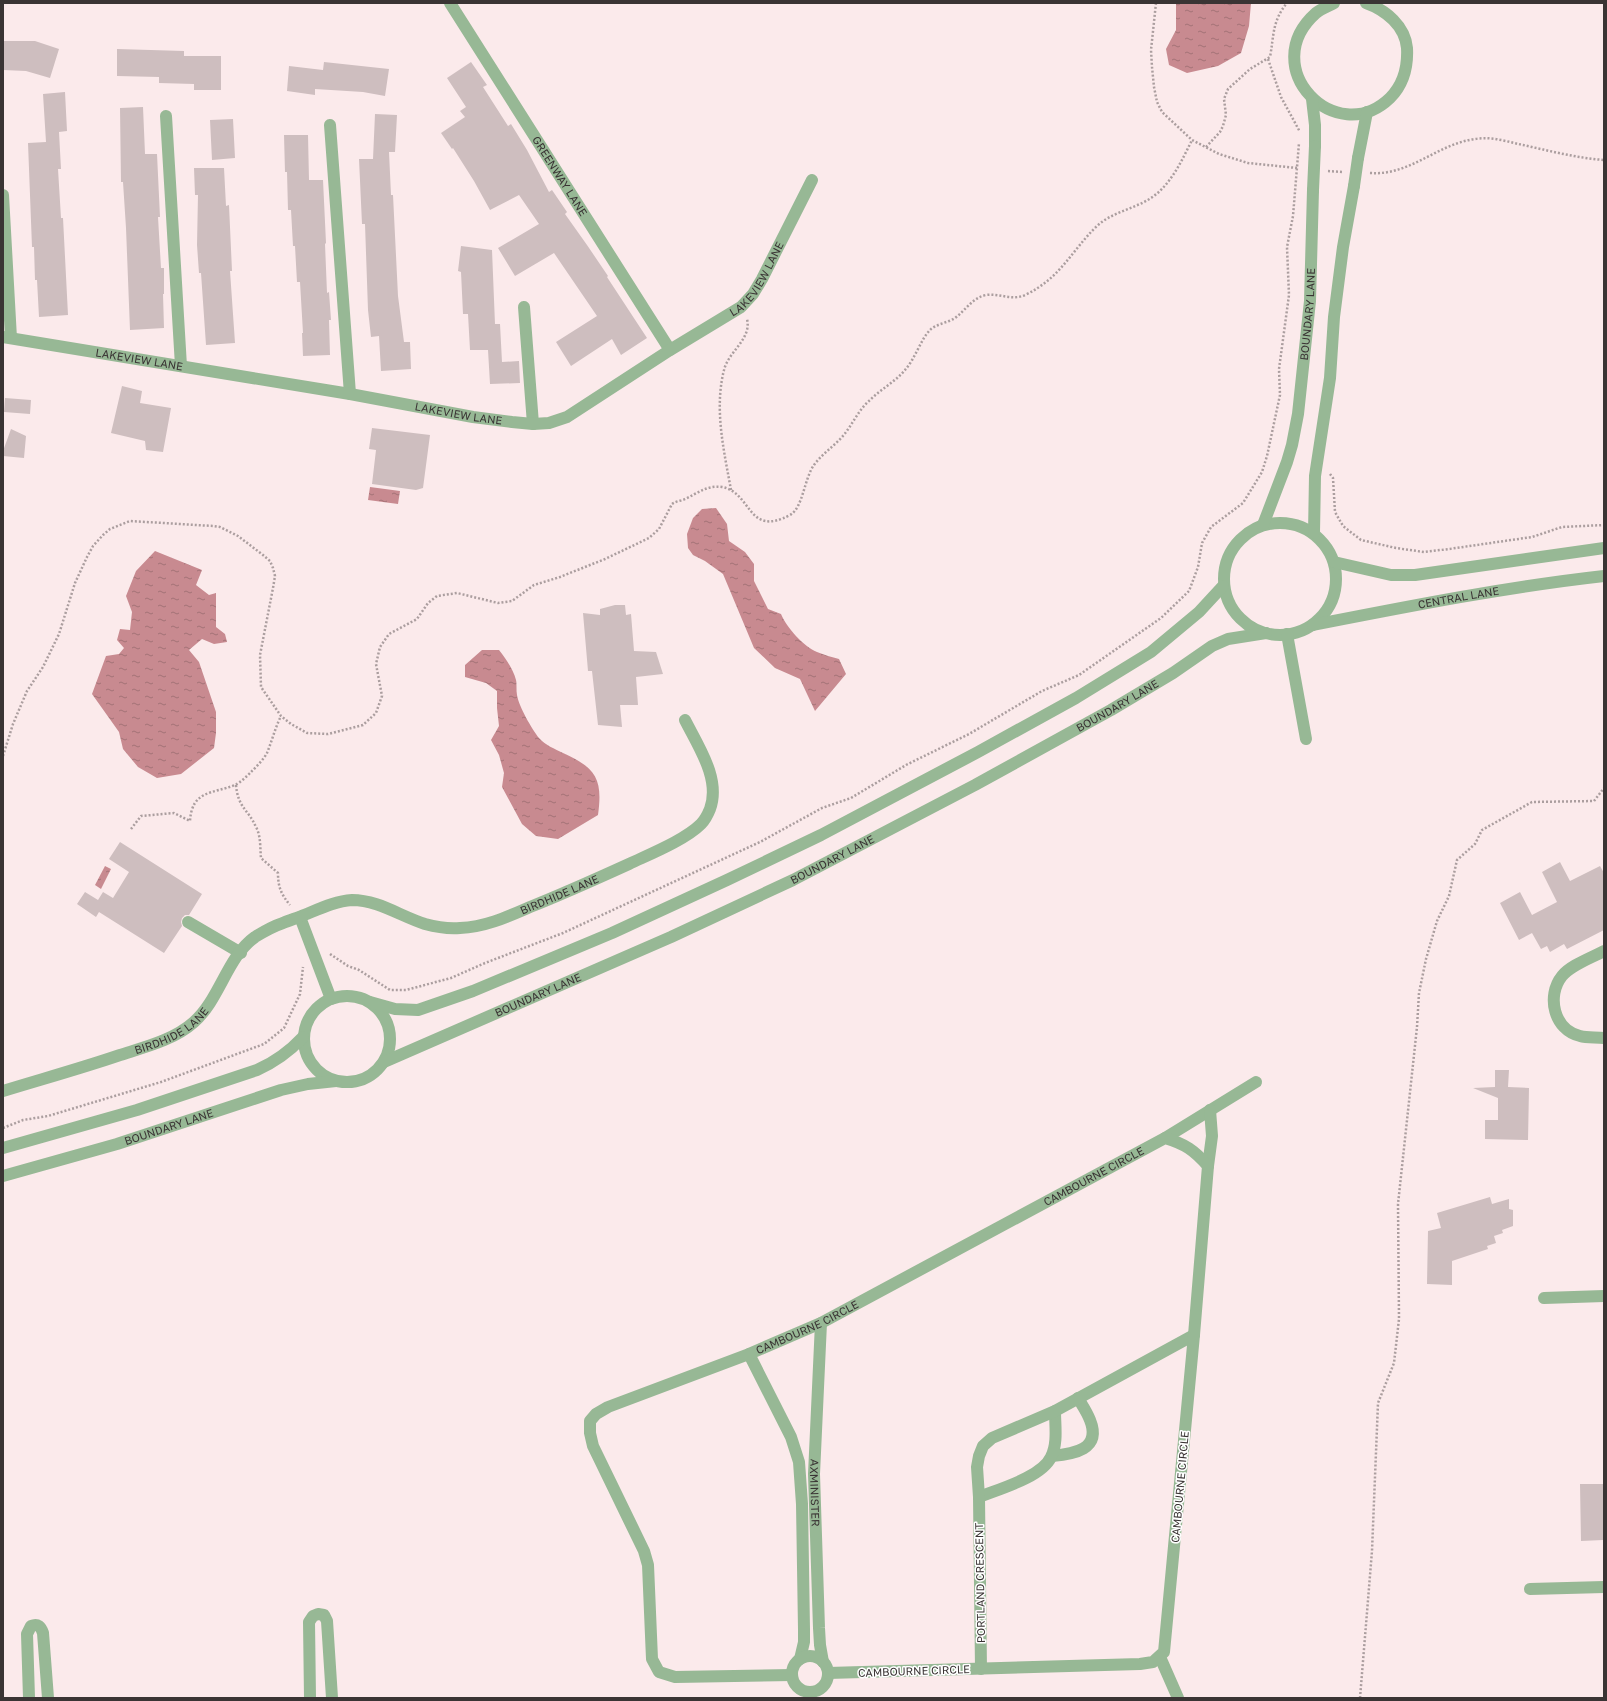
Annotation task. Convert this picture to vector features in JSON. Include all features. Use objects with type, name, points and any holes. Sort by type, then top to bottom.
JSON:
[{"type":"street","name":"GREENWAY LANE","points":[[450,3],[670,350]]},
{"type":"street","points":[[1334,3],[1318,8],[1303,26],[1296,44],[1294,64],[1300,83],[1312,98],[1328,109],[1347,114],[1367,112],[1384,103],[1396,92],[1404,77],[1408,60],[1406,44],[1400,28],[1389,15],[1372,4]]},
{"type":"street","name":"BOUNDARY LANE","points":[[1263,525],[1291,450],[1298,414],[1310,301],[1315,146],[1315,125],[1312,98]]},
{"type":"street","points":[[1314,533],[1316,468],[1330,378],[1334,318],[1343,247],[1367,112]]},
{"type":"street","points":[[166,116],[181,366]]},
{"type":"street","points":[[330,125],[350,394]]},
{"type":"street","name":"LAKEVIEW LANE","points":[[7,338],[350,394],[473,417],[533,424],[549,423],[567,417],[670,350],[741,307],[753,294],[762,279],[812,180]]},
{"type":"street","points":[[3,195],[7,338]]},
{"type":"street","points":[[524,307],[533,424]]},
{"type":"street","points":[[1281,522],[1298,525],[1314,533],[1326,546],[1334,562],[1337,579],[1334,597],[1326,612],[1313,625],[1296,633],[1276,636],[1257,631],[1241,620],[1229,604],[1223,586],[1224,566],[1232,548],[1246,534],[1263,525],[1281,522]]},
{"type":"street","points":[[1334,562],[1391,575],[1415,575],[1604,548]]},
{"type":"street","name":"CENTRAL LANE","points":[[1313,625],[1445,599],[1564,580],[1604,576]]},
{"type":"street","points":[[370,1002],[380,1011],[389,1030],[389,1050],[384,1062],[375,1073],[362,1080],[349,1082],[336,1081],[323,1075],[312,1065],[305,1052],[303,1037],[306,1022],[315,1010],[326,1001],[341,996],[356,997],[395,1009],[418,1010],[473,991],[612,933],[727,880],[814,838],[985,748],[1076,698],[1151,652],[1199,612],[1223,586]]},
{"type":"street","name":"BOUNDARY LANE","points":[[384,1062],[671,937],[793,880],[975,785],[1111,710],[1172,673],[1212,646],[1228,640],[1266,633]]},
{"type":"street","points":[[1287,634],[1306,739]]},
{"type":"street","name":"BIRDHIDE LANE","points":[[3,1091],[136,1050],[181,1031],[194,1022],[203,1012],[241,952],[254,938],[282,923],[335,903],[354,900],[380,906],[425,924],[442,928],[462,928],[483,925],[556,897],[664,847],[701,824],[711,806],[713,790],[712,777],[685,720]]},
{"type":"street","points":[[300,917],[332,999]]},
{"type":"street","points":[[188,922],[241,952]]},
{"type":"street","points":[[1604,951],[1562,976],[1555,994],[1554,1007],[1560,1022],[1564,1028],[1571,1033],[1580,1037],[1604,1038]]},
{"type":"street","points":[[3,1148],[137,1110],[257,1070],[285,1054],[303,1037]]},
{"type":"street","name":"BOUNDARY LANE","points":[[3,1176],[117,1144],[281,1090],[308,1084],[336,1081]]},
{"type":"street","name":"CAMBOURNE CIRCLE","points":[[792,1675],[674,1677],[659,1672],[652,1659],[649,1573],[644,1551],[593,1446],[590,1433],[590,1421],[596,1414],[608,1407],[749,1354],[821,1323],[1165,1138],[1256,1082]]},
{"type":"street","name":"CAMBOURNE CIRCLE","points":[[826,1668],[981,1669],[1140,1664],[1153,1662],[1164,1652],[1194,1335],[1208,1166],[1212,1136],[1210,1110]]},
{"type":"street","points":[[1165,1138],[1183,1144],[1196,1153],[1208,1166]]},
{"type":"street","points":[[1544,1298],[1604,1296]]},
{"type":"street","name":"AXMINISTER","points":[[821,1323],[814,1474],[820,1645],[826,1668]]},
{"type":"street","name":"PORTLAND CRESCENT","points":[[981,1669],[979,1497],[977,1467],[983,1446],[992,1438],[1055,1410],[1194,1335]]},
{"type":"street","name":"AXMINISTER","points":[[749,1354],[791,1437],[799,1462],[802,1504],[804,1629],[804,1642],[800,1659]]},
{"type":"street","points":[[1052,1456],[1071,1455],[1084,1450],[1092,1440],[1093,1431],[1090,1420],[1078,1398]]},
{"type":"street","points":[[979,1497],[1023,1480],[1048,1463],[1052,1456],[1055,1444],[1055,1410]]},
{"type":"street","points":[[1530,1589],[1604,1587]]},
{"type":"street","points":[[310,1698],[309,1622],[313,1616],[318,1614],[323,1614],[329,1629],[332,1698]]},
{"type":"street","points":[[29,1698],[27,1634],[31,1626],[36,1624],[40,1626],[44,1633],[48,1698]]},
{"type":"street","points":[[812,1656],[818,1658],[826,1668],[828,1679],[820,1694],[808,1692],[802,1694],[793,1681],[792,1675],[796,1664],[800,1659],[812,1656]]},
{"type":"street","points":[[1160,1657],[1178,1698]]},
{"type":"path","points":[[1156,3],[1151,50],[1154,87],[1157,102],[1162,112],[1192,140],[1219,154],[1248,163],[1298,168]]},
{"type":"path","points":[[314,952],[322,950],[348,966],[360,970],[390,990],[406,990],[451,978],[485,963],[585,924],[760,842],[822,808],[851,798],[906,765],[969,734],[1042,691],[1079,675],[1161,618],[1189,591],[1198,567],[1202,543],[1211,528],[1244,503],[1262,472],[1267,456],[1280,395],[1279,369],[1289,295],[1287,247],[1293,216],[1300,131],[1281,97],[1268,59],[1272,34],[1276,21],[1287,3]]},
{"type":"path","points":[[1206,147],[1220,132],[1223,126],[1226,115],[1224,99],[1228,89],[1250,69],[1268,59]]},
{"type":"path","points":[[1369,173],[1395,172],[1421,161],[1449,145],[1477,138],[1493,138],[1576,157],[1604,160]]},
{"type":"path","points":[[3,756],[13,724],[27,691],[43,667],[59,634],[75,583],[87,557],[93,546],[110,529],[130,521],[193,524],[220,528],[238,536],[270,561],[275,576],[260,654],[260,680],[263,691],[281,716],[300,730],[317,734],[328,734],[363,725],[376,714],[382,696],[376,664],[380,647],[389,634],[416,619],[428,603],[437,596],[457,593],[498,603],[512,601],[534,585],[560,577],[605,559],[649,538],[659,529],[667,510],[672,504],[676,501],[684,500],[703,489],[715,487],[730,490],[738,496],[750,511],[761,520],[769,522],[793,514],[800,501],[808,475],[817,461],[842,437],[868,401],[904,371],[918,352],[928,332],[932,328],[953,319],[979,297],[992,294],[1018,297],[1025,295],[1048,281],[1068,261],[1099,224],[1113,215],[1151,198],[1158,192],[1166,184],[1178,166],[1192,140]]},
{"type":"path","points":[[1322,170],[1346,172]]},
{"type":"path","points":[[730,490],[722,436],[720,404],[722,378],[727,361],[748,331],[749,325],[741,307]]},
{"type":"path","points":[[1316,468],[1327,470],[1333,478],[1335,512],[1343,526],[1361,540],[1396,548],[1424,552],[1532,537],[1562,527],[1604,525]]},
{"type":"path","points":[[131,829],[141,816],[174,813],[190,821],[191,810],[198,798],[210,792],[236,785],[251,772],[266,754],[275,727],[281,716]]},
{"type":"path","points":[[236,785],[237,795],[242,807],[256,827],[261,858],[278,874],[278,886],[281,894],[300,917]]},
{"type":"path","points":[[1360,1698],[1372,1551],[1378,1403],[1394,1363],[1398,1326],[1398,1204],[1417,1027],[1419,993],[1428,951],[1437,921],[1449,896],[1457,860],[1475,844],[1482,830],[1532,802],[1594,801],[1604,788]]},
{"type":"water","points":[[1176,3],[1251,3],[1249,26],[1241,53],[1218,66],[1187,73],[1169,65],[1166,49],[1176,30]]},
{"type":"water","points":[[370,487],[400,491],[398,504],[368,500]]},
{"type":"water","points":[[716,508],[727,524],[729,541],[745,552],[754,564],[754,581],[768,609],[781,614],[791,631],[806,646],[817,652],[839,659],[846,674],[815,711],[800,679],[775,668],[754,648],[723,574],[705,561],[693,555],[688,548],[687,534],[693,518],[702,509]]},
{"type":"water","points":[[155,551],[202,570],[196,585],[209,595],[216,593],[216,627],[225,634],[227,642],[214,644],[202,639],[189,650],[199,662],[216,712],[214,748],[181,774],[157,778],[138,767],[123,749],[119,732],[92,694],[106,656],[119,654],[124,648],[117,640],[120,629],[130,630],[132,612],[126,596],[136,571]]},
{"type":"water","points":[[482,650],[499,650],[507,661],[516,680],[517,695],[520,706],[529,724],[539,738],[550,747],[574,758],[583,764],[595,776],[599,792],[598,815],[558,839],[536,836],[522,824],[502,787],[504,773],[499,755],[491,740],[499,726],[497,691],[486,683],[465,677],[465,665]]},
{"type":"water","points":[[105,866],[111,869],[101,889],[95,885]]},
{"type":"building","points":[[3,41],[35,41],[59,49],[50,78],[26,71],[3,70]]},
{"type":"building","points":[[117,49],[184,51],[184,56],[221,56],[221,90],[194,90],[194,84],[159,83],[159,77],[117,76]]},
{"type":"building","points":[[324,62],[389,69],[385,96],[363,92],[315,89],[315,95],[287,91],[289,66],[323,70]]},
{"type":"building","points":[[471,62],[487,85],[483,87],[508,126],[511,124],[527,150],[549,192],[552,190],[567,212],[565,214],[608,276],[607,277],[647,338],[621,355],[612,339],[571,366],[556,342],[597,316],[554,253],[515,276],[498,248],[539,224],[519,195],[490,210],[453,148],[452,149],[441,133],[465,117],[460,111],[466,107],[447,78]]},
{"type":"building","points":[[65,92],[67,131],[59,132],[61,169],[58,169],[61,218],[63,218],[68,315],[39,317],[37,280],[35,280],[34,247],[32,247],[28,143],[46,142],[43,94]]},
{"type":"building","points":[[143,107],[145,154],[157,154],[160,217],[158,217],[161,268],[164,268],[164,328],[130,330],[126,228],[123,182],[121,182],[120,108]]},
{"type":"building","points":[[375,114],[397,115],[395,152],[389,152],[391,195],[393,195],[398,296],[404,342],[410,342],[411,369],[381,371],[379,336],[371,337],[368,310],[365,224],[362,224],[359,159],[373,159]]},
{"type":"building","points":[[233,119],[235,158],[212,160],[210,120]]},
{"type":"building","points":[[284,135],[308,135],[309,180],[323,180],[327,293],[329,292],[331,320],[329,320],[330,355],[303,356],[300,282],[297,282],[291,210],[288,210]]},
{"type":"building","points":[[194,168],[224,168],[226,206],[229,205],[232,271],[230,271],[235,343],[206,345],[201,273],[199,273],[197,245],[198,195],[195,195]]},
{"type":"building","points":[[461,246],[492,250],[495,324],[500,324],[502,362],[519,361],[520,383],[490,384],[488,350],[470,350],[468,314],[463,314],[461,272],[458,271]]},
{"type":"building","points":[[122,386],[142,391],[140,403],[171,408],[163,452],[146,450],[145,441],[111,433]]},
{"type":"building","points":[[5,398],[31,400],[30,414],[4,412]]},
{"type":"building","points":[[372,428],[430,435],[423,488],[416,490],[372,484],[376,450],[369,449]]},
{"type":"building","points":[[11,429],[26,436],[24,458],[3,456],[3,451]]},
{"type":"building","points":[[615,605],[625,605],[626,615],[631,614],[634,651],[656,652],[663,674],[636,677],[638,705],[620,705],[622,727],[598,725],[592,671],[588,671],[583,613],[600,615],[600,609]]},
{"type":"building","points":[[120,842],[202,894],[189,915],[185,915],[182,918],[182,926],[164,953],[99,912],[96,917],[77,904],[85,892],[98,900],[103,892],[113,898],[129,872],[109,859]]},
{"type":"building","points":[[1560,862],[1570,881],[1600,866],[1604,873],[1604,930],[1567,949],[1564,944],[1550,952],[1547,946],[1541,949],[1532,933],[1519,940],[1500,903],[1520,892],[1532,915],[1557,902],[1542,872]]},
{"type":"building","points":[[1495,1070],[1509,1070],[1508,1087],[1529,1088],[1528,1140],[1485,1139],[1485,1120],[1498,1120],[1498,1098],[1473,1088],[1495,1087]]},
{"type":"building","points":[[1490,1197],[1492,1204],[1509,1199],[1509,1209],[1513,1210],[1513,1226],[1502,1230],[1503,1233],[1494,1236],[1496,1243],[1487,1246],[1488,1249],[1452,1261],[1452,1285],[1427,1284],[1428,1231],[1441,1228],[1437,1213]]},
{"type":"building","points":[[1580,1484],[1604,1484],[1603,1540],[1581,1541]]}]
